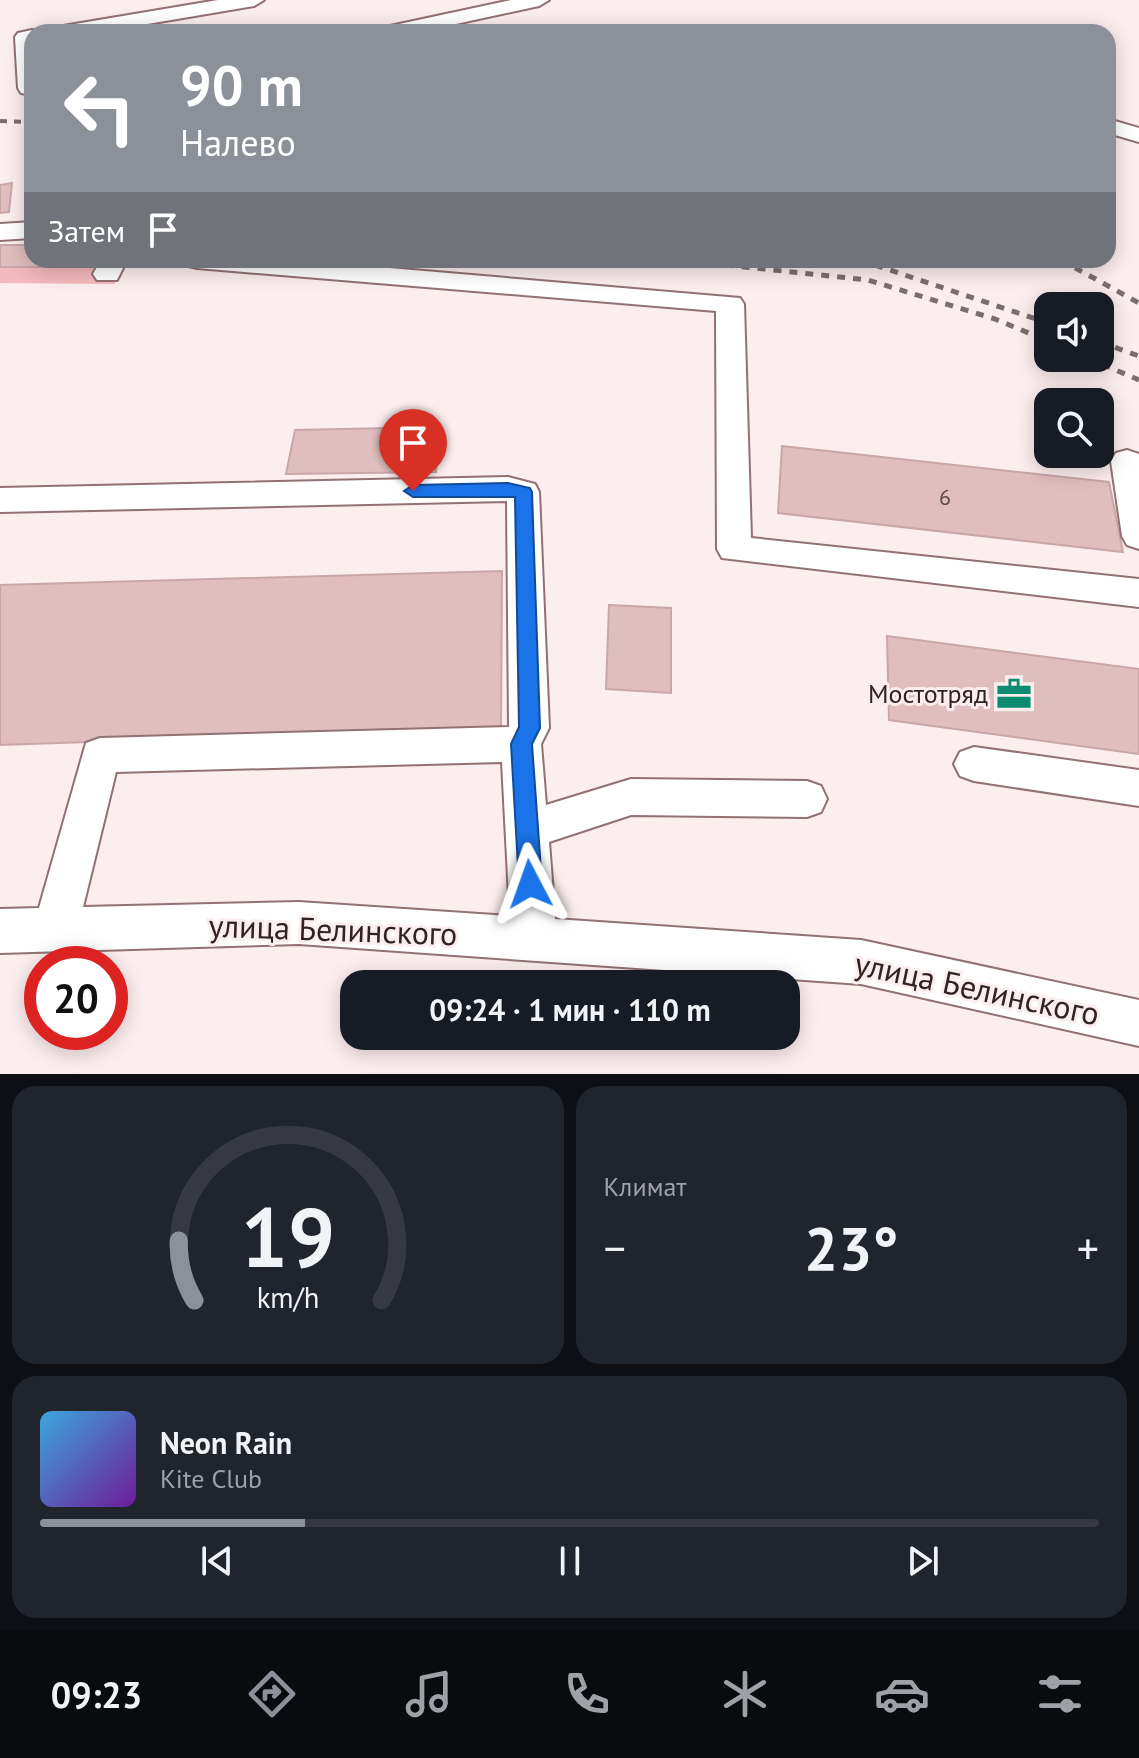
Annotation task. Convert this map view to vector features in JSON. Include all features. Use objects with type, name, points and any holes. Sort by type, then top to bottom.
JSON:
[{"type":"street","points":[[111,24],[254,0]]},
{"type":"street","points":[[444,0],[460,17]]},
{"type":"street","points":[[427,24],[539,0]]},
{"type":"street","points":[[0,75],[24,79]]},
{"type":"street","points":[[1116,128],[1139,135]]},
{"type":"street","points":[[0,232],[24,230]]},
{"type":"street","points":[[294,268],[730,304],[734,549],[1139,593]]},
{"type":"street","points":[[1127,461],[1139,536]]},
{"type":"street","points":[[0,500],[493,489],[523,492],[529,728],[521,744],[534,939]]},
{"type":"street","points":[[56,929],[100,755],[521,744]]},
{"type":"street","points":[[974,764],[1139,788]]},
{"type":"street","points":[[527,830],[631,797],[807,799]]},
{"type":"street","name":"улица Белинского","points":[[0,931],[299,923],[861,962],[1139,1023]]},
{"type":"shaded area","points":[[0,267],[97,268],[93,277],[118,277],[115,284],[0,283]]},
{"type":"building","points":[[12,183],[9,212],[0,213],[0,185]]},
{"type":"building","points":[[0,245],[24,245],[24,267],[0,267]]},
{"type":"building","points":[[439,427],[436,472],[286,474],[295,430]]},
{"type":"building","points":[[782,446],[1109,482],[1123,552],[778,513]]},
{"type":"building","points":[[502,571],[501,728],[0,745],[0,585]]},
{"type":"building","points":[[609,605],[671,608],[671,693],[606,689]]},
{"type":"building","name":"Мостотряд","points":[[887,636],[1139,669],[1139,754],[889,720]]},
{"type":"railway","points":[[0,121],[24,122]]},
{"type":"railway","points":[[754,268],[868,280],[995,319],[1034,335]]},
{"type":"railway","points":[[884,268],[1034,318]]},
{"type":"railway","points":[[1076,268],[1139,303]]},
{"type":"railway","points":[[1114,347],[1139,356]]},
{"type":"railway","points":[[1114,369],[1139,380]]},
{"type":"place","name":"Мостотряд","points":[[1014,694]]},
{"type":"route","points":[[413,491],[508,489],[523,492],[529,728],[521,744],[530,884]]}]
